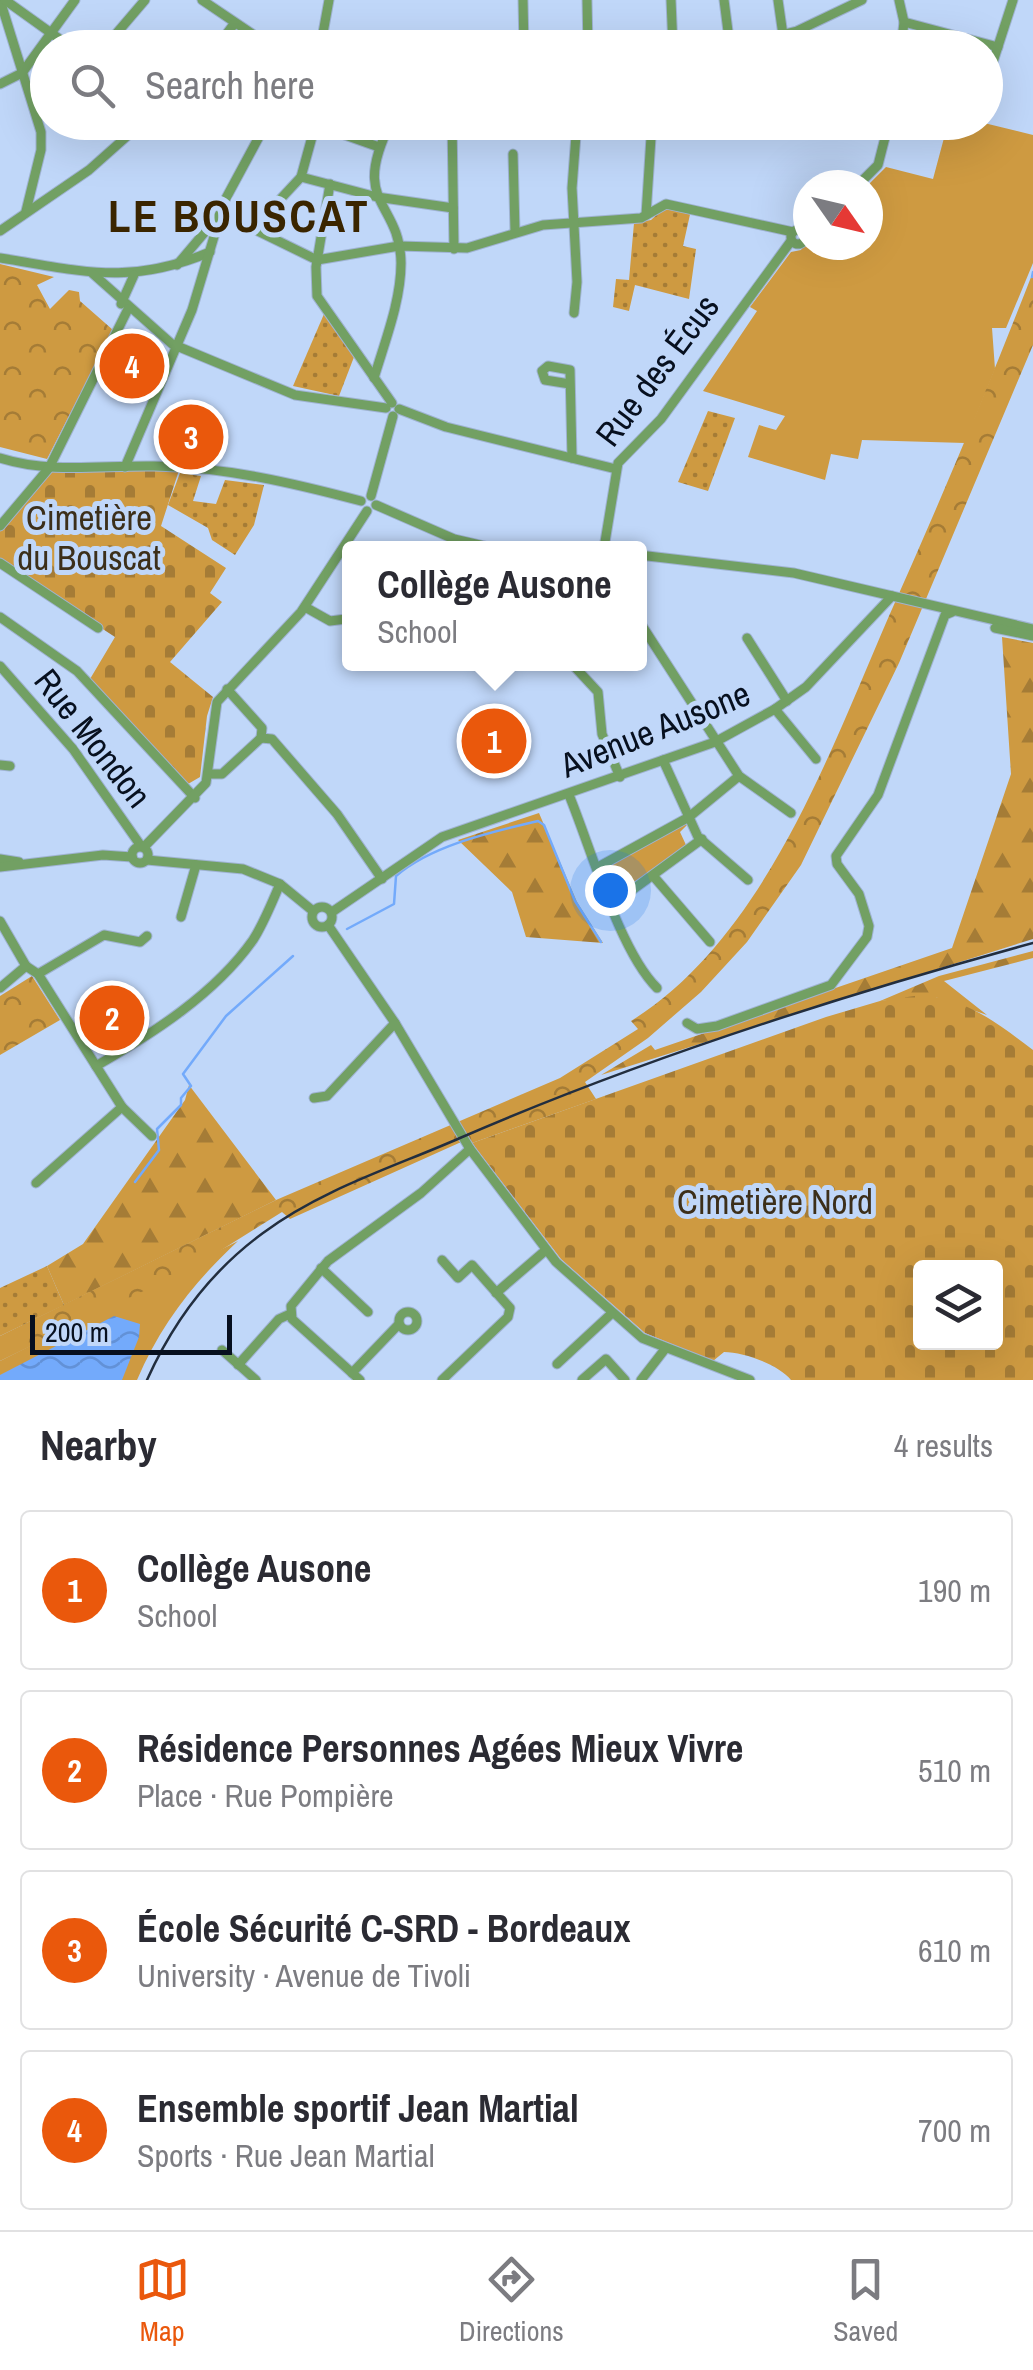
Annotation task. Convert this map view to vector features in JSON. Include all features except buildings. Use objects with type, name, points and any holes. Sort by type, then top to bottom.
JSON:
[{"type":"street","points":[[2,0],[48,30]]},
{"type":"street","points":[[2,0],[30,94]]},
{"type":"street","points":[[22,12],[31,0]]},
{"type":"street","points":[[52,30],[75,0]]},
{"type":"street","points":[[120,30],[146,0]]},
{"type":"street","points":[[202,0],[244,30]]},
{"type":"street","points":[[324,30],[329,0]]},
{"type":"street","points":[[523,0],[524,30]]},
{"type":"street","points":[[587,0],[588,30]]},
{"type":"street","points":[[672,0],[672,30]]},
{"type":"street","points":[[724,0],[727,30]]},
{"type":"street","points":[[778,0],[782,30]]},
{"type":"street","points":[[794,30],[862,0]]},
{"type":"street","points":[[899,0],[903,30]]},
{"type":"street","points":[[1003,32],[1014,0]]},
{"type":"street","points":[[904,22],[934,30]]},
{"type":"street","points":[[230,30],[234,24]]},
{"type":"street","points":[[0,84],[22,73],[30,62]]},
{"type":"street","points":[[26,211],[40,140]]},
{"type":"street","points":[[0,231],[89,170],[123,140]]},
{"type":"street","points":[[126,467],[177,345],[220,213],[257,140]]},
{"type":"street","points":[[274,206],[301,177],[309,140]]},
{"type":"street","points":[[359,140],[379,147]]},
{"type":"street","points":[[374,378],[400,285],[400,246],[372,184],[383,140]]},
{"type":"street","points":[[452,140],[454,250]]},
{"type":"street","points":[[574,313],[576,140]]},
{"type":"street","points":[[646,215],[651,140]]},
{"type":"street","points":[[873,170],[884,140]]},
{"type":"street","points":[[513,154],[515,231]]},
{"type":"street","points":[[301,177],[377,197],[453,208]]},
{"type":"street","points":[[330,184],[317,260],[317,296],[392,409],[369,503],[352,541]]},
{"type":"street","points":[[220,213],[317,260],[400,246],[454,250],[515,231],[646,215],[666,204],[793,232]]},
{"type":"street","points":[[177,266],[179,258],[220,213]]},
{"type":"street","name":"Rue des Écus","points":[[605,541],[616,469],[668,408],[793,241]]},
{"type":"street","points":[[0,258],[92,273],[134,275],[177,266],[210,252]]},
{"type":"street","points":[[92,273],[111,295],[177,345],[295,395],[392,409],[446,427],[616,469]]},
{"type":"street","points":[[0,526],[50,468],[124,306],[134,275]]},
{"type":"street","points":[[570,384],[572,458]]},
{"type":"street","points":[[0,458],[50,468],[126,467],[256,476],[369,503],[446,541]]},
{"type":"street","points":[[647,557],[757,566],[873,591],[919,609],[1033,632]]},
{"type":"street","points":[[132,858],[133,849],[142,847],[194,798],[210,774],[215,708],[227,689],[342,560]]},
{"type":"street","points":[[0,562],[98,628]]},
{"type":"street","points":[[890,598],[948,614]]},
{"type":"street","name":"Avenue Ausone","points":[[332,912],[442,837],[715,742],[775,709],[806,687],[890,598]]},
{"type":"street","points":[[304,607],[330,621],[342,620]]},
{"type":"street","points":[[687,1023],[697,1028],[717,1026],[831,985],[867,937],[867,914],[836,856],[878,795],[948,614]]},
{"type":"street","points":[[0,617],[77,671],[194,798]]},
{"type":"street","points":[[647,634],[739,776],[791,813]]},
{"type":"street","name":"Avenue Ausone","points":[[748,638],[787,701]]},
{"type":"street","name":"Rue Mondon","points":[[0,666],[72,749],[142,847]]},
{"type":"street","points":[[578,671],[598,692],[602,734],[620,777]]},
{"type":"street","points":[[210,774],[222,774],[261,738],[262,728],[227,689]]},
{"type":"street","points":[[775,709],[816,759]]},
{"type":"street","points":[[261,738],[272,740],[320,794],[382,878]]},
{"type":"street","points":[[663,760],[702,839],[748,880]]},
{"type":"street","points":[[598,866],[688,817],[739,776]]},
{"type":"street","points":[[569,795],[641,968],[657,988]]},
{"type":"street","points":[[613,904],[655,878],[702,839]]},
{"type":"street","points":[[142,847],[147,860]]},
{"type":"street","points":[[0,867],[103,855],[132,858],[140,863],[147,860],[243,870],[280,884],[313,911],[315,924],[328,925]]},
{"type":"street","points":[[0,858],[26,864]]},
{"type":"street","points":[[181,917],[196,866]]},
{"type":"street","points":[[655,878],[710,942]]},
{"type":"street","points":[[96,1066],[140,1041],[227,972],[254,938],[280,884]]},
{"type":"street","points":[[313,911],[323,906],[332,912],[328,925]]},
{"type":"street","points":[[0,921],[122,1107],[152,1136]]},
{"type":"street","points":[[328,925],[395,1022],[470,1149],[546,1250],[636,1334],[749,1380]]},
{"type":"street","points":[[38,974],[104,935],[140,942],[147,936]]},
{"type":"street","points":[[0,988],[26,966]]},
{"type":"street","points":[[314,1098],[327,1096],[395,1022]]},
{"type":"street","points":[[36,1183],[122,1107]]},
{"type":"street","points":[[290,1314],[291,1306],[321,1268],[422,1194],[470,1149]]},
{"type":"street","points":[[496,1293],[546,1250]]},
{"type":"street","points":[[442,1260],[458,1278],[472,1265],[510,1308],[508,1317],[442,1380]]},
{"type":"street","points":[[321,1268],[368,1312]]},
{"type":"street","points":[[238,1365],[280,1319],[290,1314]]},
{"type":"street","points":[[290,1314],[356,1376],[399,1324]]},
{"type":"street","points":[[557,1364],[611,1314]]},
{"type":"street","points":[[641,1380],[665,1349]]},
{"type":"street","points":[[222,1350],[256,1380]]},
{"type":"street","points":[[582,1380],[606,1359],[626,1380]]},
{"type":"green space","points":[[1003,128],[1033,135],[1033,263],[1006,328],[992,328],[995,369],[965,443],[862,440],[858,459],[831,454],[825,480],[748,457],[759,425],[776,430],[785,416],[703,391],[757,311],[750,307],[791,252],[793,260],[883,260],[886,167],[933,179],[943,140],[1003,140]]},
{"type":"green space","points":[[664,208],[691,210],[683,246],[696,249],[689,299],[635,285],[629,311],[613,307],[616,279],[629,280],[634,223],[651,220]]},
{"type":"green space","points":[[0,264],[54,277],[37,285],[50,309],[69,290],[79,292],[80,301],[113,330],[47,459],[0,447]]},
{"type":"green space","points":[[1033,272],[1033,345],[899,663],[801,865],[747,942],[701,992],[648,1038],[585,1082],[596,1099],[472,1143],[459,1143],[290,1219],[282,1212],[199,1264],[0,1361],[0,1336],[276,1200],[560,1078],[638,1029],[631,1021],[678,985],[719,942],[755,893],[787,839],[842,726]]},
{"type":"green space","points":[[324,314],[354,357],[339,396],[293,386]]},
{"type":"green space","points":[[132,338],[165,354],[147,397],[100,375],[117,342],[128,346]]},
{"type":"green space","points":[[708,411],[735,418],[708,491],[678,482]]},
{"type":"green space","name":"Cimetière du Bouscat","points":[[180,467],[161,526],[226,568],[210,593],[222,602],[170,662],[213,697],[200,777],[188,784],[90,679],[115,637],[0,562],[0,526],[49,468]]},
{"type":"green space","points":[[180,473],[201,476],[193,501],[216,504],[225,480],[264,485],[254,525],[235,555],[212,540],[208,528],[168,505]]},
{"type":"green space","points":[[1002,637],[1033,643],[1033,939],[601,1075],[651,1045],[655,1050],[952,948],[1011,774]]},
{"type":"green space","points":[[539,813],[577,902],[603,943],[526,937],[512,892],[458,840]]},
{"type":"green space","points":[[684,823],[687,825],[680,832],[686,845],[694,839],[693,844],[620,897],[613,896],[618,890],[610,871],[604,872],[606,867]]},
{"type":"green space","points":[[1033,951],[1033,958],[944,981],[987,1015],[935,997],[880,1001],[939,976]]},
{"type":"green space","points":[[32,976],[60,1020],[0,1055],[0,996]]},
{"type":"green space","name":"Cimetière Nord","points":[[921,995],[938,997],[968,1007],[1033,1050],[1033,1380],[791,1380],[778,1369],[751,1357],[724,1352],[713,1361],[645,1333],[561,1259],[472,1143],[880,1001]]},
{"type":"green space","points":[[189,1085],[276,1200],[64,1305],[47,1266],[83,1244],[185,1100]]},
{"type":"green space","points":[[238,1241],[180,1305],[137,1380],[0,1380],[0,1361]]},
{"type":"green space","points":[[47,1266],[64,1305],[0,1336],[0,1288]]},
{"type":"water","points":[[114,1316],[140,1324],[139,1337],[122,1380],[0,1380],[0,1375]]},
{"type":"waterway","points":[[1032,277],[1033,272]]},
{"type":"waterway","points":[[347,929],[394,904],[396,876],[411,865],[463,841],[538,821],[544,825],[575,901],[601,942]]},
{"type":"waterway","points":[[135,1182],[159,1150],[157,1129],[181,1105],[181,1098],[191,1086],[183,1074],[226,1016],[293,956]]},
{"type":"tram line","points":[[147,1380],[181,1318],[210,1281],[263,1233],[334,1191],[529,1109],[671,1055],[815,1007],[1033,943]]},
{"type":"place","name":"Ensemble sportif Jean Martial","points":[[132,366]]},
{"type":"place","name":"École Sécurité C-SRD - Bordeaux","points":[[191,437]]},
{"type":"place","name":"Collège Ausone","points":[[494,741]]},
{"type":"place","name":"Résidence Personnes Agées Mieux Vivre","points":[[112,1018]]},
{"type":"district","name":"LE BOUSCAT","points":[[239,215]]}]
